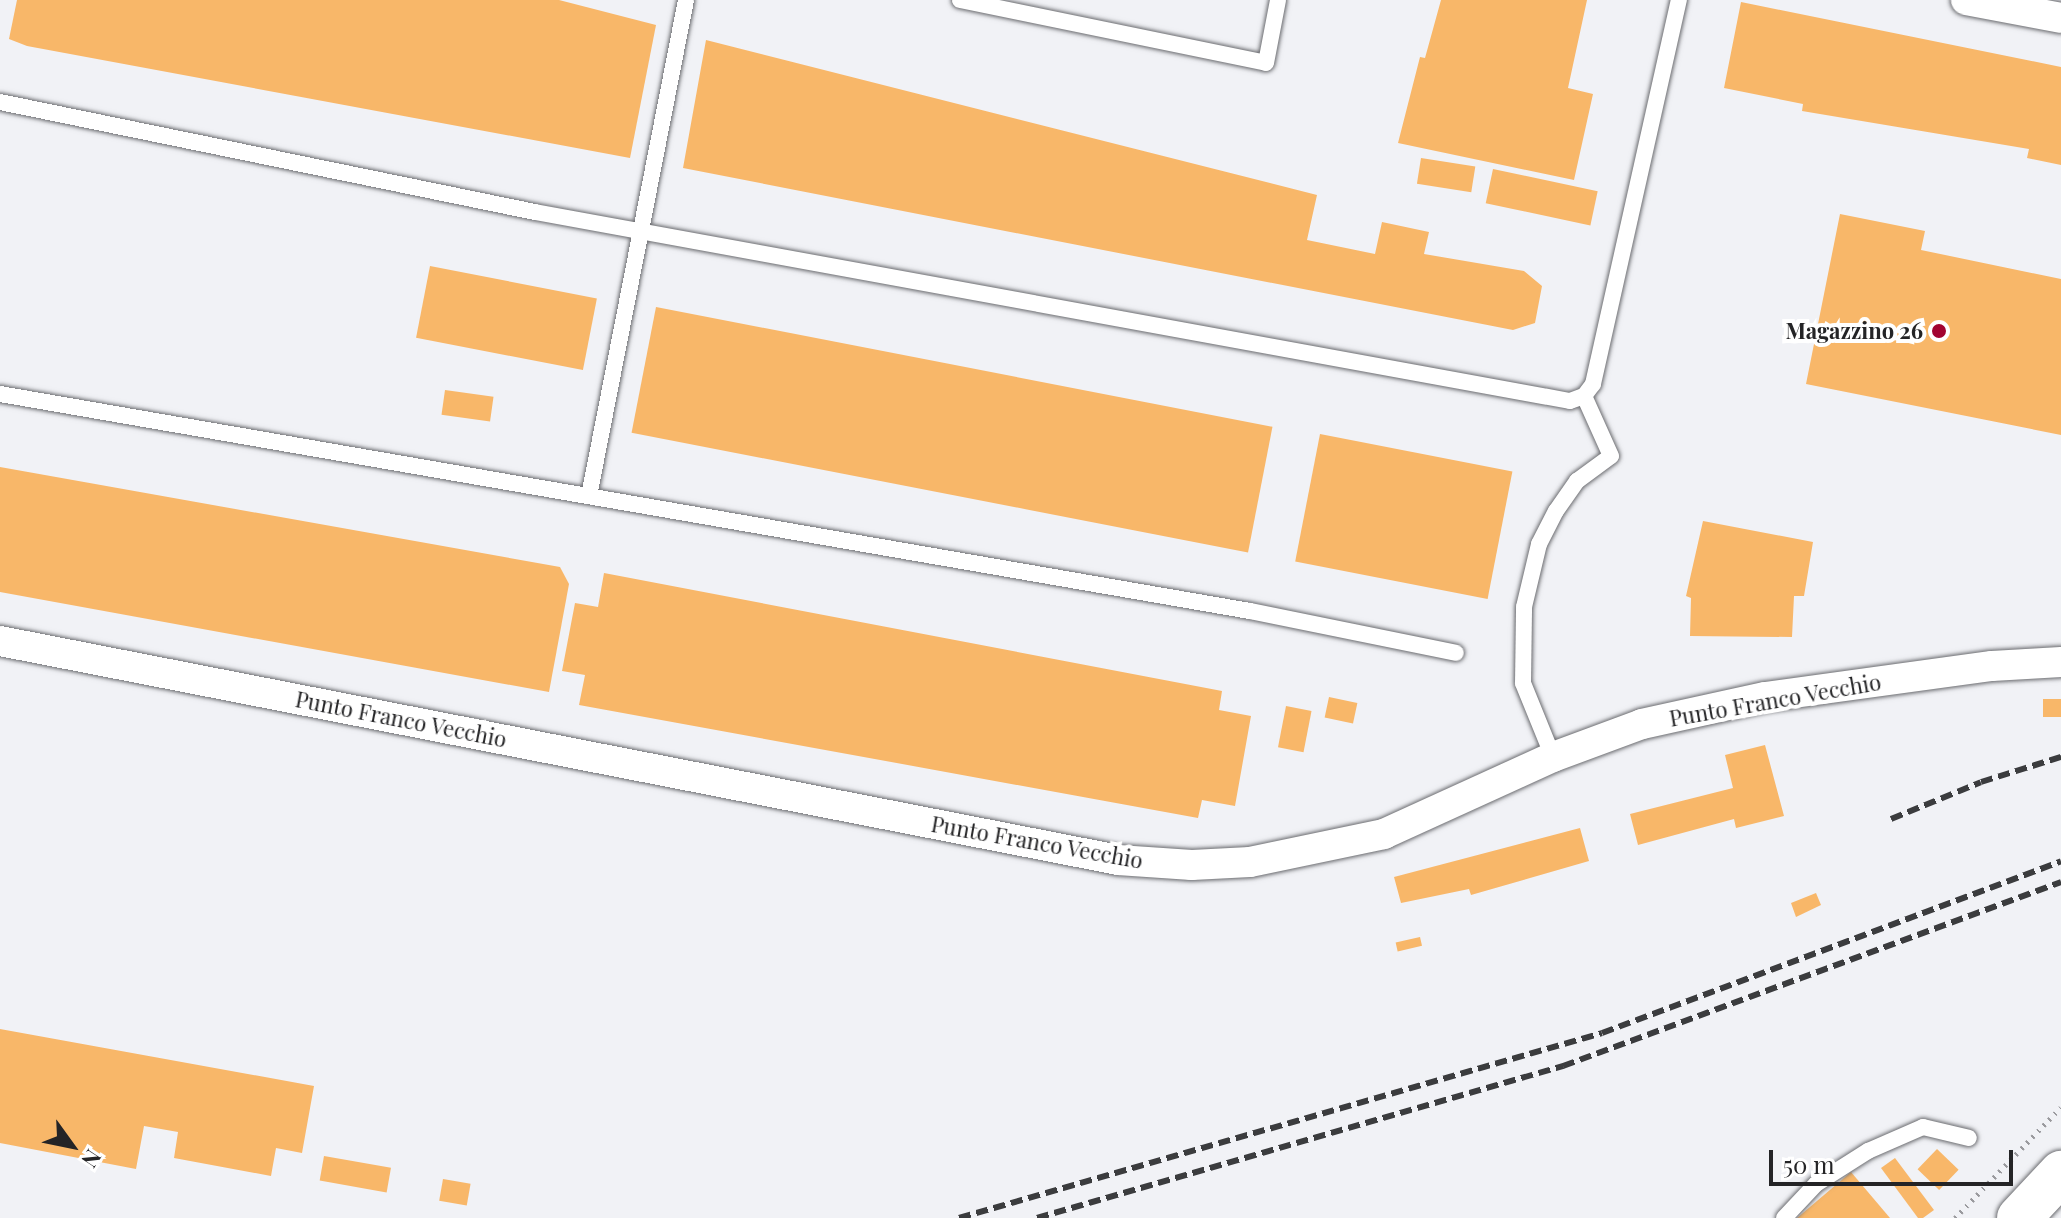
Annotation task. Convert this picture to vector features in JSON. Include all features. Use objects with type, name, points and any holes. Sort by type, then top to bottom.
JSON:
[{"type":"main road","points":[[2019,1218],[2061,1173]]},
{"type":"street","points":[[1966,0],[2061,18]]},
{"type":"street","name":"Punto Franco Vecchio","points":[[0,641],[1118,860],[1192,865],[1308,852],[1384,834],[1553,757],[1642,724],[1765,697],[1992,666],[2061,662]]},
{"type":"lane","points":[[589,496],[638,231],[686,0]]},
{"type":"lane","points":[[960,0],[1266,63],[1278,0]]},
{"type":"lane","points":[[0,102],[638,231],[1570,401],[1584,396],[1593,384],[1679,0]]},
{"type":"lane","points":[[0,394],[1250,611],[1456,653]]},
{"type":"lane","points":[[1553,757],[1523,683],[1524,607],[1539,544],[1556,511],[1577,481],[1611,456],[1584,396]]},
{"type":"lane","points":[[1784,1218],[1816,1184],[1868,1151],[1923,1127],[1969,1138]]},
{"type":"path","points":[[1955,1218],[2061,1107]]},
{"type":"building","points":[[17,0],[559,0],[656,25],[630,158],[27,46],[9,39]]},
{"type":"building","points":[[1441,0],[1587,0],[1568,88],[1593,94],[1574,180],[1398,143],[1420,57],[1425,58]]},
{"type":"building","points":[[1741,2],[2061,67],[2061,165],[2027,158],[2029,149],[1802,111],[1803,104],[1724,88]]},
{"type":"building","points":[[706,40],[1317,195],[1307,240],[1375,254],[1382,222],[1429,232],[1424,254],[1524,271],[1542,286],[1535,323],[1513,330],[683,168]]},
{"type":"building","points":[[1421,158],[1475,167],[1471,192],[1417,184]]},
{"type":"building","points":[[1493,169],[1598,191],[1590,225],[1486,203]]},
{"type":"building","name":"Magazzino 26","points":[[1840,214],[1925,231],[1921,250],[2061,279],[2061,435],[1806,384]]},
{"type":"building","points":[[430,266],[597,298],[583,370],[416,338]]},
{"type":"building","points":[[656,307],[1272,427],[1248,552],[632,433]]},
{"type":"building","points":[[445,390],[494,397],[490,422],[442,415]]},
{"type":"building","points":[[1320,434],[1512,471],[1488,599],[1295,562]]},
{"type":"building","points":[[0,467],[560,567],[569,584],[549,692],[0,592]]},
{"type":"building","points":[[1703,521],[1813,542],[1804,596],[1794,596],[1792,637],[1690,636],[1691,598],[1686,596]]},
{"type":"building","points":[[604,573],[1222,691],[1219,710],[1251,716],[1235,806],[1202,800],[1198,818],[579,705],[585,675],[562,671],[575,603],[598,607]]},
{"type":"building","points":[[1329,697],[1357,703],[1353,724],[1325,718]]},
{"type":"building","points":[[2043,699],[2061,699],[2061,717],[2043,717]]},
{"type":"building","points":[[1286,706],[1312,711],[1304,752],[1278,747]]},
{"type":"building","points":[[1765,745],[1784,816],[1736,828],[1734,819],[1638,845],[1630,814],[1733,788],[1725,755]]},
{"type":"building","points":[[1580,828],[1589,861],[1471,895],[1469,889],[1401,903],[1394,877]]},
{"type":"building","points":[[1816,893],[1821,905],[1796,917],[1791,903]]},
{"type":"building","points":[[1420,937],[1422,946],[1398,951],[1396,943]]},
{"type":"building","points":[[0,1029],[314,1086],[302,1153],[276,1148],[271,1176],[174,1158],[178,1132],[144,1126],[136,1169],[0,1143]]},
{"type":"building","points":[[1937,1149],[1959,1170],[1939,1190],[1918,1169]]},
{"type":"building","points":[[324,1156],[391,1168],[387,1192],[320,1181]]},
{"type":"building","points":[[1895,1158],[1934,1210],[1923,1218],[1918,1218],[1881,1168]]},
{"type":"building","points":[[1851,1172],[1890,1218],[1797,1218]]},
{"type":"building","points":[[443,1179],[471,1184],[467,1206],[439,1201]]},
{"type":"railway","points":[[1891,819],[1981,782],[2061,757]]},
{"type":"railway","points":[[959,1218],[1602,1033],[2061,861]]},
{"type":"railway","points":[[1037,1218],[1563,1066],[2061,882]]},
{"type":"place","name":"Magazzino 26","points":[[1939,331]]}]
